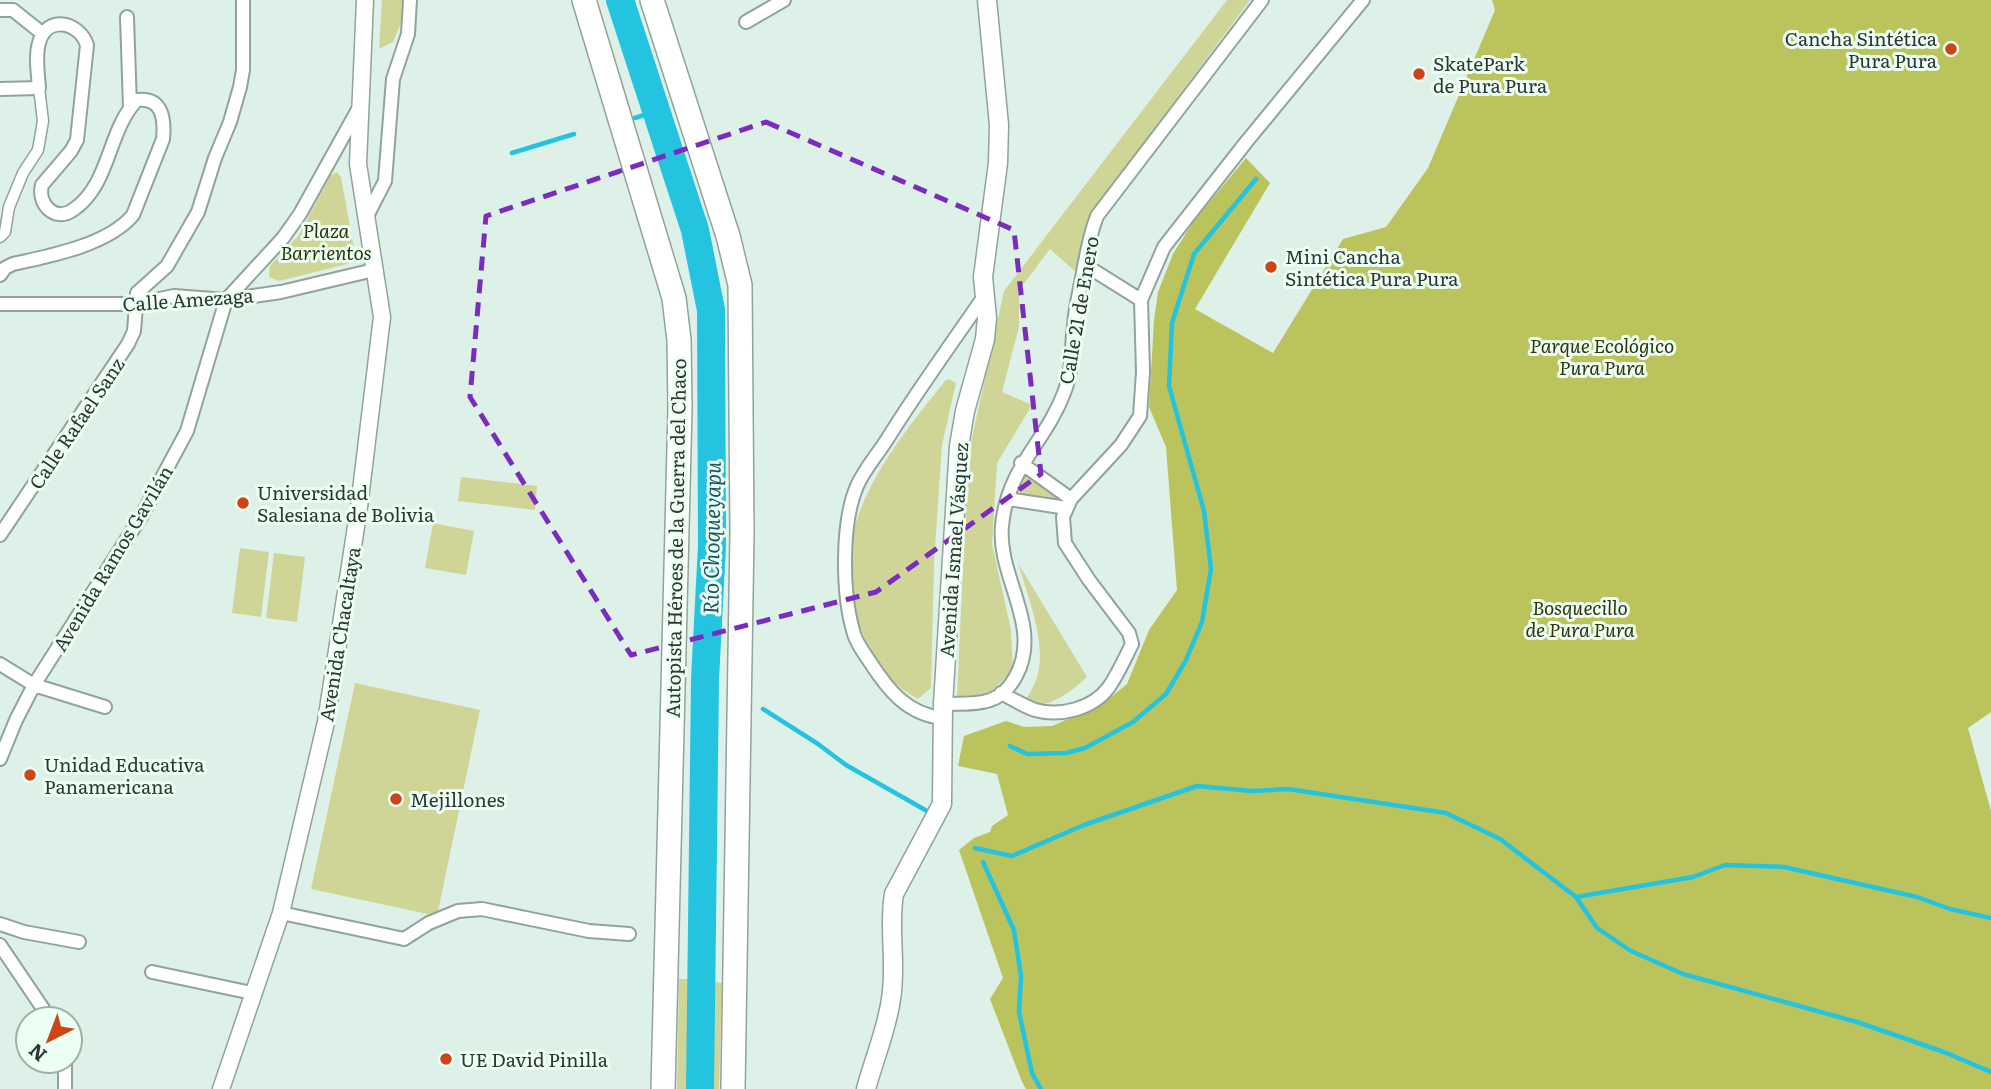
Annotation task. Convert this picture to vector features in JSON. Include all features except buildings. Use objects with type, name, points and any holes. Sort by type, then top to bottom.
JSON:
[{"type":"highway","name":"Autopista Héroes de la Guerra del Chaco","points":[[584,0],[674,298],[679,340],[680,408],[663,1089]]},
{"type":"highway","points":[[652,0],[728,236],[740,285],[742,533],[733,1089]]},
{"type":"main road","name":"Avenida Ismael Vásquez","points":[[866,1089],[891,999],[891,909],[894,894],[942,804],[943,711],[959,446],[965,411],[985,339],[987,318],[983,277],[998,163],[999,125],[987,0]]},
{"type":"street","points":[[135,304],[137,293],[167,266],[198,212],[230,122],[241,78],[243,0]]},
{"type":"street","name":"Avenida Chacaltaya","points":[[221,1089],[281,913],[326,722],[341,631],[382,317],[358,164],[365,0]]},
{"type":"street","points":[[366,218],[385,181],[393,79],[408,34],[410,0]]},
{"type":"street","points":[[746,22],[784,0]]},
{"type":"street","name":"Calle 21 de Enero","points":[[1001,693],[1017,676],[1026,643],[1004,554],[1002,527],[1011,483],[1064,394],[1070,374],[1074,322],[1087,247],[1097,216],[1262,0]]},
{"type":"street","points":[[985,295],[857,486],[851,506],[846,543],[848,605],[861,649],[885,685],[912,709],[928,716],[986,703],[1001,693],[1035,710],[1064,713],[1083,707],[1109,688],[1132,644],[1129,633],[1089,580],[1066,543],[1062,527],[1069,504],[1121,445],[1140,416],[1143,372],[1141,300],[1164,247],[1363,0]]},
{"type":"street","points":[[0,10],[13,10],[43,34]]},
{"type":"street","points":[[127,17],[130,107]]},
{"type":"street","points":[[0,237],[5,232],[9,207],[23,173],[38,150],[43,121],[38,47],[43,34],[55,25],[68,25],[80,31],[87,45],[76,140],[71,151],[42,185],[42,204],[48,211],[56,214],[72,211],[92,192],[115,144],[123,118],[137,100],[148,99],[156,104],[164,126],[163,139],[132,215],[125,224],[112,234],[90,243],[13,264],[5,268],[0,275]]},
{"type":"street","points":[[0,89],[39,88]]},
{"type":"street","name":"Avenida Ramos Gavilán","points":[[0,759],[34,685],[142,515],[187,431],[226,300],[283,239],[300,214],[361,104]]},
{"type":"street","points":[[1085,265],[1141,300]]},
{"type":"street","name":"Calle Amezaga","points":[[0,304],[135,304],[174,296],[226,300],[281,292],[374,270]]},
{"type":"street","name":"Calle Rafael Sanz","points":[[0,536],[128,344],[134,331],[135,304]]},
{"type":"street","points":[[1021,463],[1069,504]]},
{"type":"street","points":[[1008,499],[1069,504]]},
{"type":"street","points":[[0,664],[34,685],[105,707]]},
{"type":"street","points":[[281,913],[404,939],[429,923],[458,911],[482,909],[589,931],[629,934]]},
{"type":"street","points":[[0,924],[24,932],[79,942]]},
{"type":"street","points":[[1,947],[40,1005]]},
{"type":"street","points":[[152,972],[252,993]]},
{"type":"highlighted area","points":[[766,122],[1014,230],[1041,474],[876,592],[631,655],[470,397],[486,216]]},
{"type":"green space","points":[[382,0],[403,0],[403,18],[393,42],[379,49]]},
{"type":"green space","points":[[1227,0],[1250,0],[1087,219],[1077,273],[1050,249],[1019,290],[1019,327],[1002,392],[1032,405],[997,463],[992,544],[1011,630],[1013,670],[990,693],[957,698],[968,456],[1004,291]]},
{"type":"green space","name":"Bosquecillo de Pura Pura","points":[[1492,0],[1991,0],[1991,712],[1968,728],[1991,811],[1991,1089],[1026,1089],[1022,1082],[990,999],[1003,978],[959,850],[974,838],[990,832],[992,826],[1008,815],[997,774],[958,766],[964,736],[1006,721],[1024,727],[1052,726],[1104,703],[1127,684],[1149,630],[1177,590],[1166,447],[1149,407],[1158,292],[1173,254],[1193,222],[1246,158],[1270,183],[1195,309],[1273,353],[1343,239],[1386,227],[1428,168],[1495,10]]},
{"type":"green space","name":"Plaza Barrientos","points":[[337,172],[341,177],[355,254],[353,260],[347,264],[279,281],[269,277],[270,266],[299,235],[331,175]]},
{"type":"green space","points":[[949,379],[956,383],[942,445],[934,563],[931,688],[918,699],[889,677],[869,649],[853,603],[848,569],[851,539],[873,482],[908,429]]},
{"type":"green space","points":[[1023,472],[1061,500],[1016,494]]},
{"type":"green space","points":[[461,477],[537,486],[535,510],[458,501]]},
{"type":"green space","points":[[433,523],[474,531],[466,575],[425,568]]},
{"type":"green space","points":[[240,548],[269,552],[261,617],[232,613]]},
{"type":"green space","points":[[274,553],[305,557],[297,622],[266,618]]},
{"type":"green space","points":[[1018,563],[1087,677],[1058,699],[1041,705],[1024,703],[1037,677],[1040,647]]},
{"type":"green space","name":"Mejillones","points":[[355,683],[480,710],[437,916],[311,889]]},
{"type":"green space","points":[[679,979],[691,979],[688,1089],[677,1089]]},
{"type":"green space","points":[[705,980],[722,983],[719,1089],[705,1089]]},
{"type":"waterway","name":"Río Choqueyapu","points":[[620,0],[695,230],[711,310],[712,546],[705,679],[700,1089]]},
{"type":"waterway","points":[[635,118],[656,111]]},
{"type":"waterway","points":[[512,153],[574,134]]},
{"type":"waterway","points":[[1010,746],[1027,754],[1066,753],[1085,748],[1133,722],[1166,694],[1186,660],[1202,622],[1211,569],[1204,511],[1169,386],[1172,323],[1194,254],[1256,179]]},
{"type":"waterway","points":[[763,709],[846,765],[927,811]]},
{"type":"waterway","points":[[975,848],[1012,856],[1084,825],[1197,786],[1252,791],[1288,789],[1446,813],[1500,839],[1576,897],[1597,928],[1631,951],[1683,974],[1857,1022],[1944,1052],[1991,1072]]},
{"type":"waterway","points":[[983,862],[1014,930],[1021,976],[1019,1012],[1032,1073],[1041,1089]]},
{"type":"waterway","points":[[1576,897],[1693,877],[1725,865],[1784,867],[1917,897],[1950,909],[1991,918]]},
{"type":"place","name":"Cancha Sintética Pura Pura","points":[[1951,49]]},
{"type":"place","name":"SkatePark de Pura Pura","points":[[1419,74]]},
{"type":"place","name":"Mini Cancha Sintética Pura Pura","points":[[1271,267]]},
{"type":"place","name":"Universidad Salesiana de Bolivia","points":[[243,503]]},
{"type":"place","name":"Unidad Educativa Panamericana","points":[[30,775]]},
{"type":"place","name":"Mejillones","points":[[396,799]]},
{"type":"place","name":"UE David Pinilla","points":[[446,1059]]},
{"type":"park label","name":"Parque Ecológico Pura Pura","points":[[1602,356]]}]
